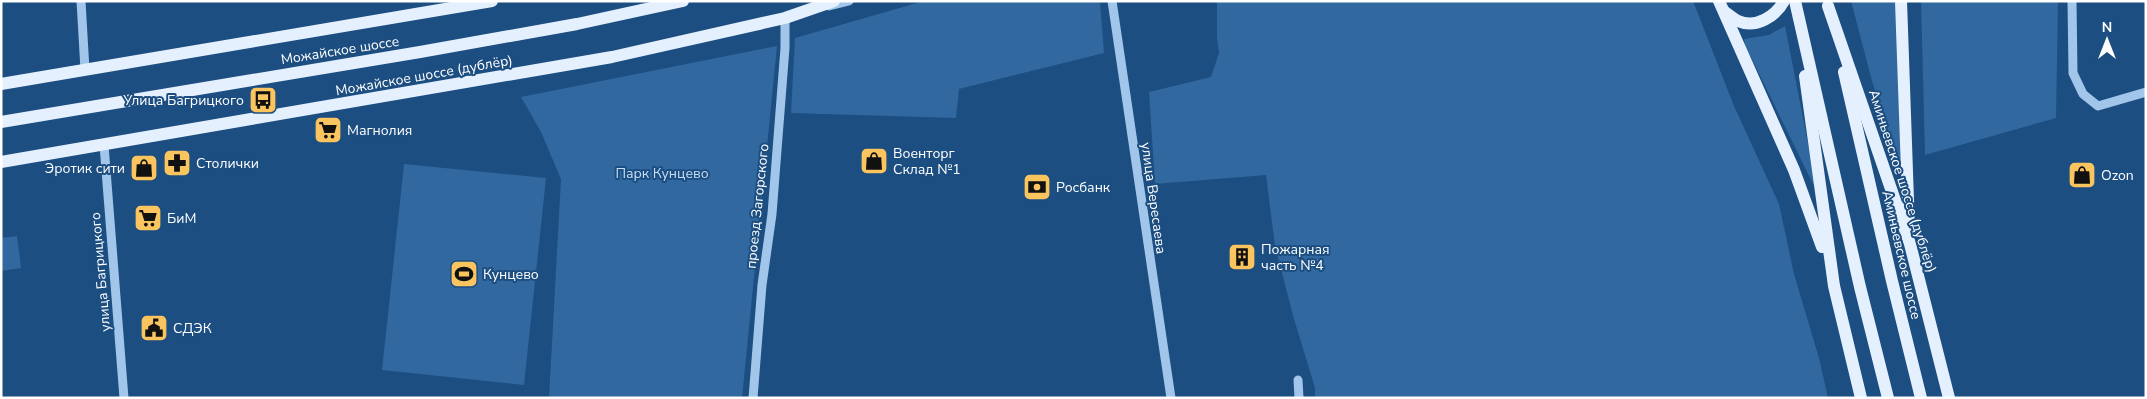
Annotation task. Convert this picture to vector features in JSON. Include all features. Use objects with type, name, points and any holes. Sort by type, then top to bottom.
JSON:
[{"type":"main road","name":"Можайское шоссе","points":[[1,84],[492,1]]},
{"type":"main road","name":"Можайское шоссе","points":[[1,122],[420,52],[577,24],[683,1]]},
{"type":"main road","points":[[816,8],[834,1]]},
{"type":"main road","points":[[1722,6],[1739,22],[1753,23],[1770,18],[1784,1]]},
{"type":"main road","points":[[1901,1],[1910,244]]},
{"type":"main road","name":"Аминьевское шоссе (дублёр)","points":[[1828,3],[1910,244],[1949,398]]},
{"type":"main road","name":"Аминьевское шоссе","points":[[1828,3],[1921,398]]},
{"type":"main road","points":[[1796,4],[1817,174],[1834,286]]},
{"type":"main road","points":[[1796,4],[1860,287],[1888,398]]},
{"type":"main road","points":[[1722,6],[1806,201],[1834,286],[1861,398]]},
{"type":"main road","name":"Можайское шоссе (дублёр)","points":[[1,162],[612,57],[784,18],[816,8]]},
{"type":"street","points":[[81,1],[85,70]]},
{"type":"street","name":"Можайское шоссе (дублёр)","points":[[816,8],[849,1]]},
{"type":"street","name":"улица Вересаева","points":[[1112,1],[1171,398]]},
{"type":"street","points":[[2072,1],[2074,73],[2083,94],[2098,106],[2146,92]]},
{"type":"street","name":"проезд Загорского","points":[[753,398],[762,285],[772,214],[785,40],[784,18]]},
{"type":"street","name":"улица Багрицкого","points":[[104,145],[124,398]]},
{"type":"street","points":[[1298,380],[1299,398]]},
{"type":"green space","points":[[924,1],[1100,1],[1104,53],[959,89],[956,118],[791,113],[795,38]]},
{"type":"green space","points":[[1217,1],[1693,1],[1734,106],[1779,204],[1794,274],[1819,358],[1828,398],[1315,398],[1315,388],[1294,319],[1275,246],[1266,175],[1155,184],[1149,92],[1211,77],[1219,53]]},
{"type":"green space","points":[[1851,1],[1896,1],[1901,170],[1872,81]]},
{"type":"green space","points":[[1921,1],[2058,1],[2056,118],[1925,155]]},
{"type":"green space","points":[[1785,26],[1816,184],[1813,184],[1745,45],[1744,39],[1769,35]]},
{"type":"green space","name":"Парк Кунцево","points":[[777,46],[742,398],[549,398],[561,179],[541,132],[521,97]]},
{"type":"green space","name":"Кунцево","points":[[404,164],[546,178],[524,385],[382,370]]},
{"type":"green space","points":[[17,236],[21,268],[1,271],[1,238]]},
{"type":"place","name":"Улица Багрицкого","points":[[263,100]]},
{"type":"place","name":"Магнолия","points":[[328,130]]},
{"type":"place","name":"Военторг Склад №1","points":[[874,161]]},
{"type":"place","name":"Столички","points":[[177,163]]},
{"type":"place","name":"Эротик сити","points":[[144,168]]},
{"type":"place","name":"Ozon","points":[[2082,175]]},
{"type":"place","name":"Росбанк","points":[[1037,187]]},
{"type":"place","name":"БиМ","points":[[148,218]]},
{"type":"place","name":"Пожарная часть №4","points":[[1242,257]]},
{"type":"place","name":"Кунцево","points":[[464,274]]},
{"type":"place","name":"СДЭК","points":[[154,328]]}]
